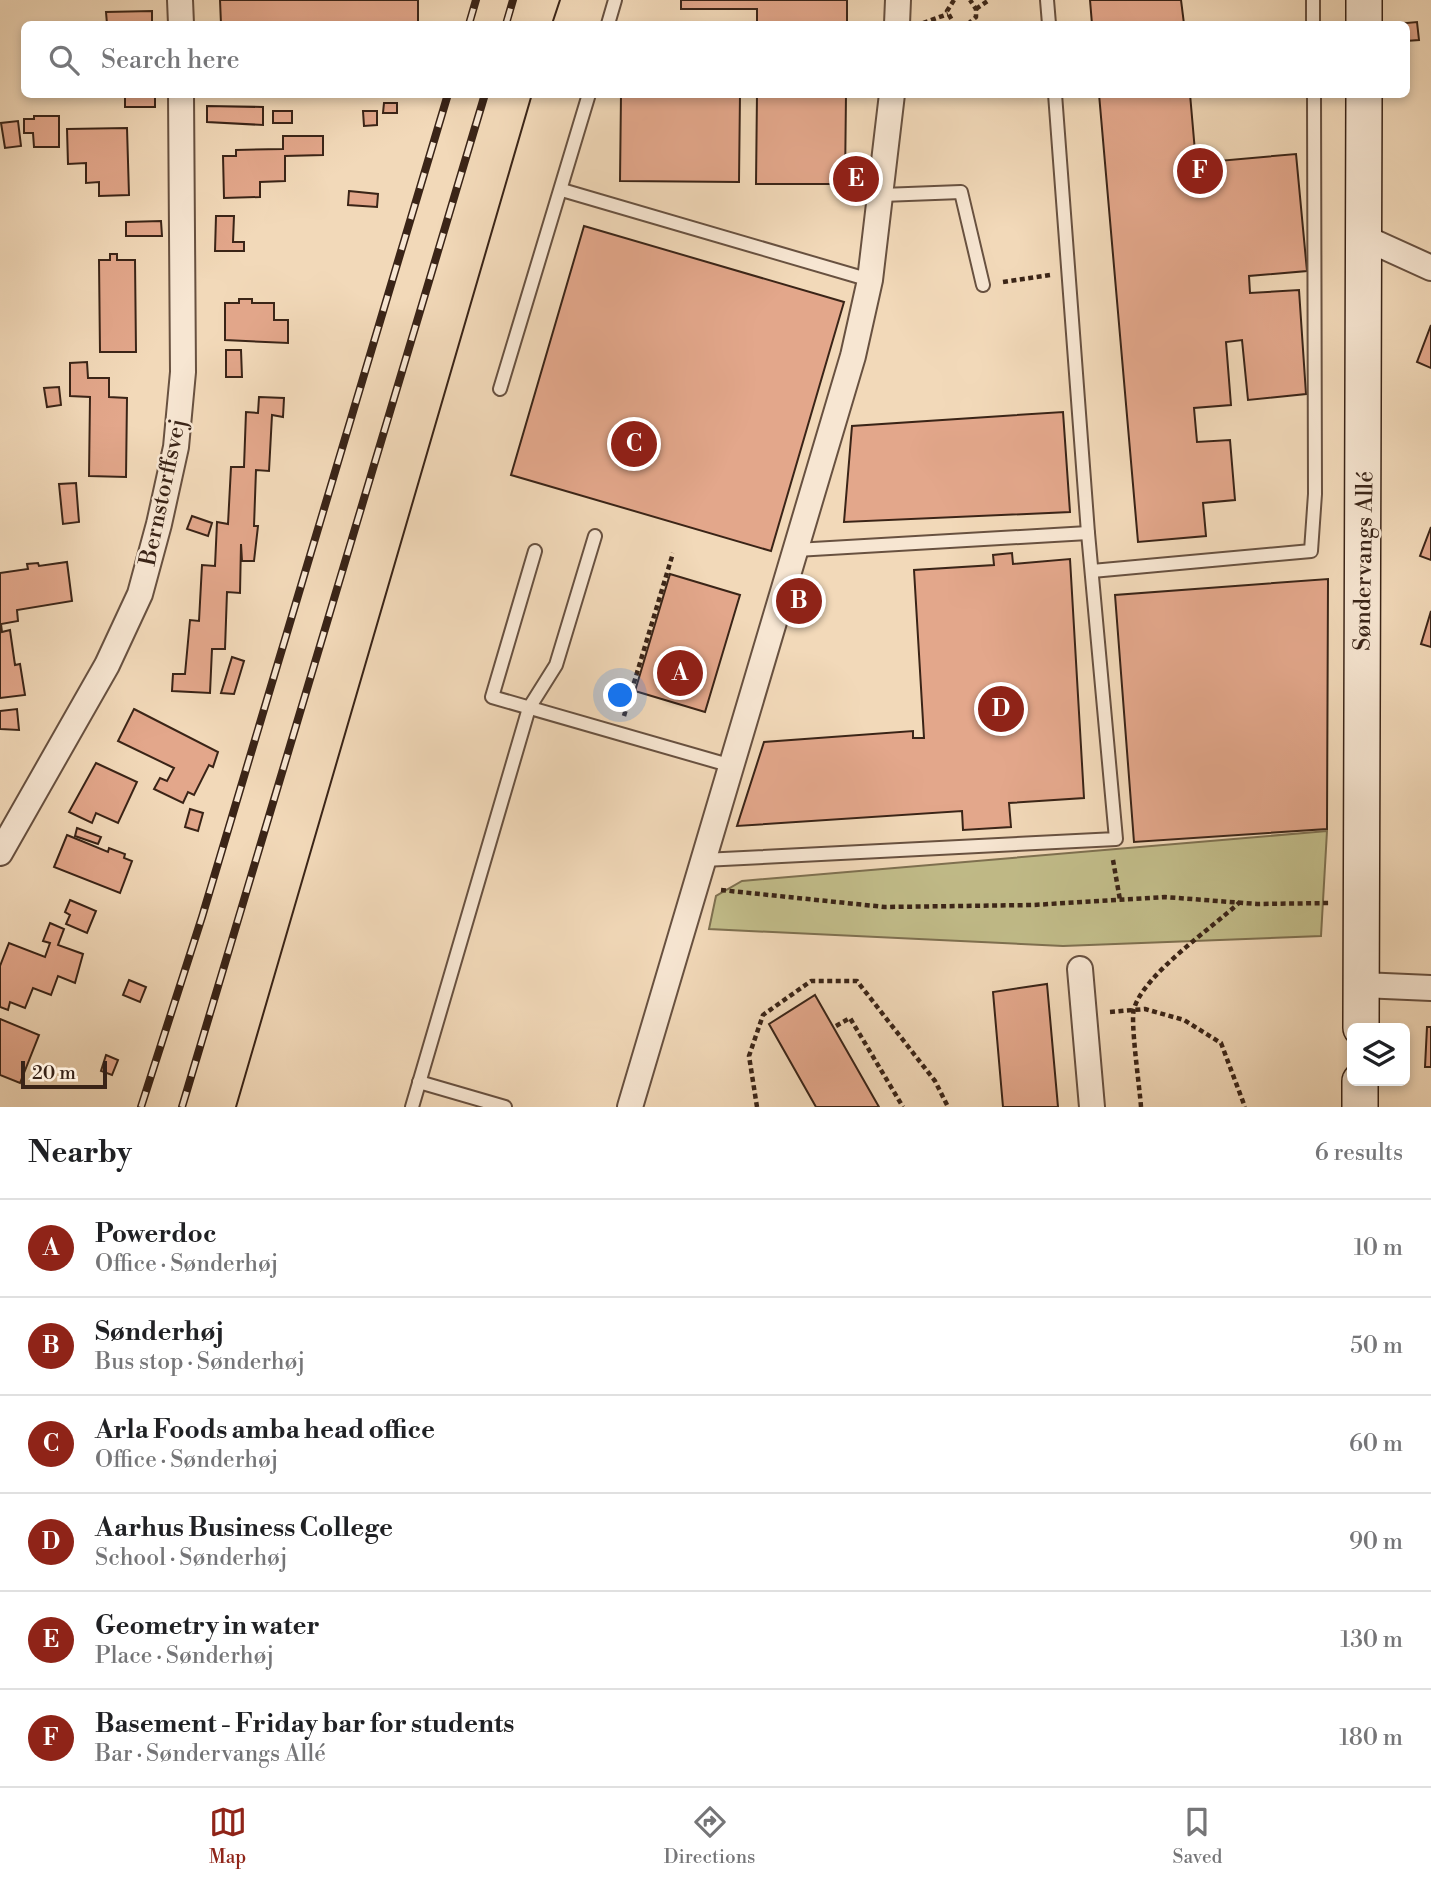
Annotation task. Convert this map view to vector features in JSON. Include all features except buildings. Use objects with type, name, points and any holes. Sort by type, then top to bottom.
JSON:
[{"type":"street","points":[[180,0],[181,21]]},
{"type":"street","points":[[897,21],[898,0]]},
{"type":"street","points":[[1364,0],[1364,21]]},
{"type":"street","name":"Bernstorffsvej","points":[[0,853],[107,665],[140,594],[159,524],[176,447],[183,372],[181,98]]},
{"type":"street","points":[[630,1107],[853,356],[870,280],[892,98]]},
{"type":"street","name":"Søndervangs Allé","points":[[1361,1023],[1364,98]]},
{"type":"street","points":[[1365,238],[1431,268]]},
{"type":"street","points":[[1080,969],[1092,1107]]},
{"type":"street","points":[[1362,985],[1431,988]]},
{"type":"street","points":[[1360,1086],[1360,1107]]},
{"type":"lane","points":[[609,21],[615,0]]},
{"type":"lane","points":[[1047,0],[1049,21]]},
{"type":"lane","points":[[1313,0],[1313,21]]},
{"type":"lane","points":[[500,389],[588,98]]},
{"type":"lane","points":[[703,860],[1116,839],[1088,533],[1055,98]]},
{"type":"lane","points":[[1092,571],[1311,551],[1315,494],[1314,98]]},
{"type":"lane","points":[[562,190],[870,280]]},
{"type":"lane","points":[[882,195],[961,192],[983,285]]},
{"type":"lane","points":[[796,550],[1088,533]]},
{"type":"lane","points":[[412,1107],[530,708],[556,665],[595,536]]},
{"type":"lane","points":[[535,551],[492,697],[732,766]]},
{"type":"lane","points":[[419,1082],[505,1107]]},
{"type":"path","points":[[952,21],[948,15],[950,3],[954,0]]},
{"type":"path","points":[[970,0],[976,9],[976,17],[971,21]]},
{"type":"path","points":[[976,9],[989,0]]},
{"type":"path","points":[[928,21],[948,15]]},
{"type":"path","points":[[983,285],[1068,273]]},
{"type":"path","points":[[619,734],[652,614],[673,553]]},
{"type":"path","points":[[626,686],[633,687]]},
{"type":"path","points":[[1112,851],[1120,900]]},
{"type":"path","points":[[694,888],[885,907],[1165,897],[1315,904],[1362,901]]},
{"type":"path","points":[[1141,1107],[1133,1010],[1160,969],[1240,902]]},
{"type":"path","points":[[757,1107],[749,1056],[763,1015],[811,981],[857,981],[935,1081],[948,1107]]},
{"type":"path","points":[[1084,1013],[1145,1009],[1184,1020],[1221,1042],[1245,1107]]},
{"type":"path","points":[[836,1026],[850,1018],[903,1107]]},
{"type":"shaded area","points":[[1327,831],[1321,936],[1063,946],[709,929],[716,896],[742,881]]},
{"type":"tram line","points":[[553,21],[560,0]]},
{"type":"tram line","points":[[236,1107],[531,98]]},
{"type":"railway","points":[[470,21],[476,0]]},
{"type":"railway","points":[[507,21],[513,0]]},
{"type":"railway","points":[[141,1107],[202,917],[447,98]]},
{"type":"railway","points":[[182,1107],[484,98]]},
{"type":"place","name":"Basement - Friday bar for students","points":[[1200,171]]},
{"type":"place","name":"Geometry in water","points":[[856,179]]},
{"type":"place","name":"Arla Foods amba head office","points":[[634,444]]},
{"type":"place","name":"Sønderhøj","points":[[799,601]]},
{"type":"place","name":"Powerdoc","points":[[680,673]]},
{"type":"place","name":"Aarhus Business College","points":[[1001,709]]}]
